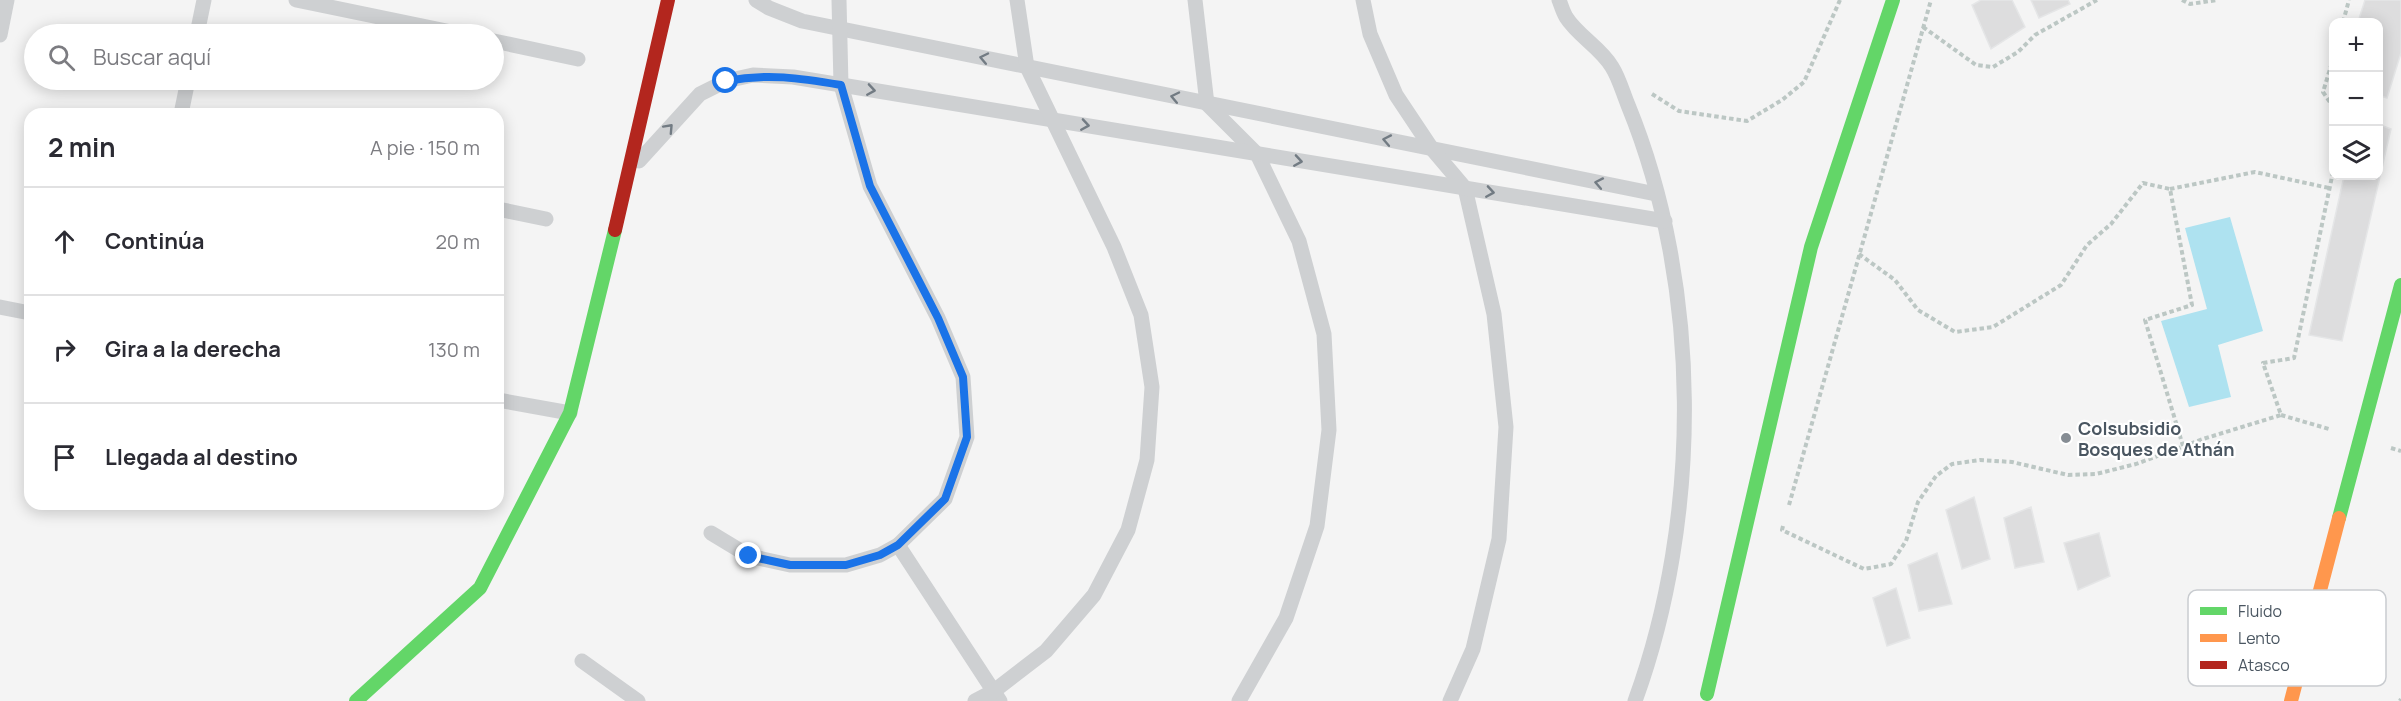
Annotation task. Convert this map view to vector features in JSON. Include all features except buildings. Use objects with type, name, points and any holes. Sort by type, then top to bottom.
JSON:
[{"type":"street","points":[[356,701],[480,588],[570,413],[668,0]]},
{"type":"street","points":[[1707,694],[1811,247],[1893,0]]},
{"type":"street","points":[[2321,590],[2401,285]]},
{"type":"street","points":[[2292,701],[2296,686]]},
{"type":"lane","points":[[0,35],[7,0]]},
{"type":"lane","points":[[199,24],[204,0]]},
{"type":"lane","points":[[296,0],[412,24]]},
{"type":"lane","points":[[756,0],[769,8],[802,21],[1656,194]]},
{"type":"lane","points":[[711,533],[749,556],[790,565],[846,565],[880,555],[898,545],[945,499],[967,437],[963,377],[938,318],[870,186],[841,85],[841,29],[838,0]]},
{"type":"lane","points":[[975,701],[997,696],[1046,651],[1094,595],[1128,530],[1148,460],[1152,387],[1141,315],[1114,247],[1027,67],[1017,0]]},
{"type":"lane","points":[[1196,0],[1207,104],[1257,154],[1299,241],[1324,334],[1329,430],[1317,526],[1287,618],[1239,701]]},
{"type":"lane","points":[[1363,0],[1370,34],[1396,95],[1432,149],[1465,188],[1494,314],[1506,426],[1499,539],[1473,649],[1450,701]]},
{"type":"lane","points":[[1559,0],[1566,17],[1612,66],[1629,108],[1665,221],[1679,322],[1684,417],[1678,512],[1662,606],[1635,701]]},
{"type":"lane","points":[[504,43],[578,59]]},
{"type":"lane","points":[[629,171],[700,94],[726,81],[753,75],[783,76],[1665,221]]},
{"type":"lane","points":[[182,108],[186,90]]},
{"type":"lane","points":[[504,210],[546,219]]},
{"type":"lane","points":[[0,308],[24,312]]},
{"type":"lane","points":[[504,401],[570,413]]},
{"type":"lane","points":[[898,545],[997,696]]},
{"type":"lane","points":[[582,661],[638,701]]},
{"type":"path","points":[[1612,66],[1637,85],[1679,111],[1747,121],[1782,100],[1804,82],[1840,0]]},
{"type":"path","points":[[1788,507],[1931,0]]},
{"type":"path","points":[[1923,27],[1976,65],[1993,67],[2018,52],[2035,35],[2097,0]]},
{"type":"path","points":[[2182,0],[2190,4],[2217,0]]},
{"type":"path","points":[[2344,18],[2349,0]]},
{"type":"path","points":[[2329,73],[2323,93],[2329,101]]},
{"type":"path","points":[[1859,254],[1895,280],[1918,310],[1955,332],[1993,327],[2061,285],[2087,245],[2111,224],[2144,183],[2170,189],[2255,172],[2329,188]]},
{"type":"path","points":[[1785,518],[1782,530],[1864,569],[1891,564],[1906,541],[1918,502],[1936,476],[1952,464],[1980,460],[2012,462],[2068,475],[2096,474],[2136,464],[2183,446],[2281,415],[2264,363],[2294,358],[2331,180]]},
{"type":"path","points":[[2170,189],[2192,304],[2145,320],[2183,446]]},
{"type":"water","points":[[2230,217],[2263,331],[2218,345],[2231,397],[2189,407],[2161,321],[2207,309],[2185,228]]},
{"type":"traffic: fast","points":[[1707,694],[1811,247],[1893,0]]},
{"type":"traffic: fast","points":[[356,701],[480,588],[570,413],[615,230]]},
{"type":"traffic: fast","points":[[2339,518],[2401,285]]},
{"type":"traffic: slow","points":[[2320,590],[2339,518]]},
{"type":"traffic: slow","points":[[2291,701],[2295,686]]},
{"type":"traffic: jam","points":[[615,230],[668,0]]},
{"type":"place","name":"Colsubsidio Bosques de Athán","points":[[2066,438]]},
{"type":"route","points":[[726,81],[753,75],[793,77],[841,85],[870,186],[938,318],[963,377],[967,437],[945,499],[898,545],[880,555],[846,565],[790,565],[749,556]]}]
